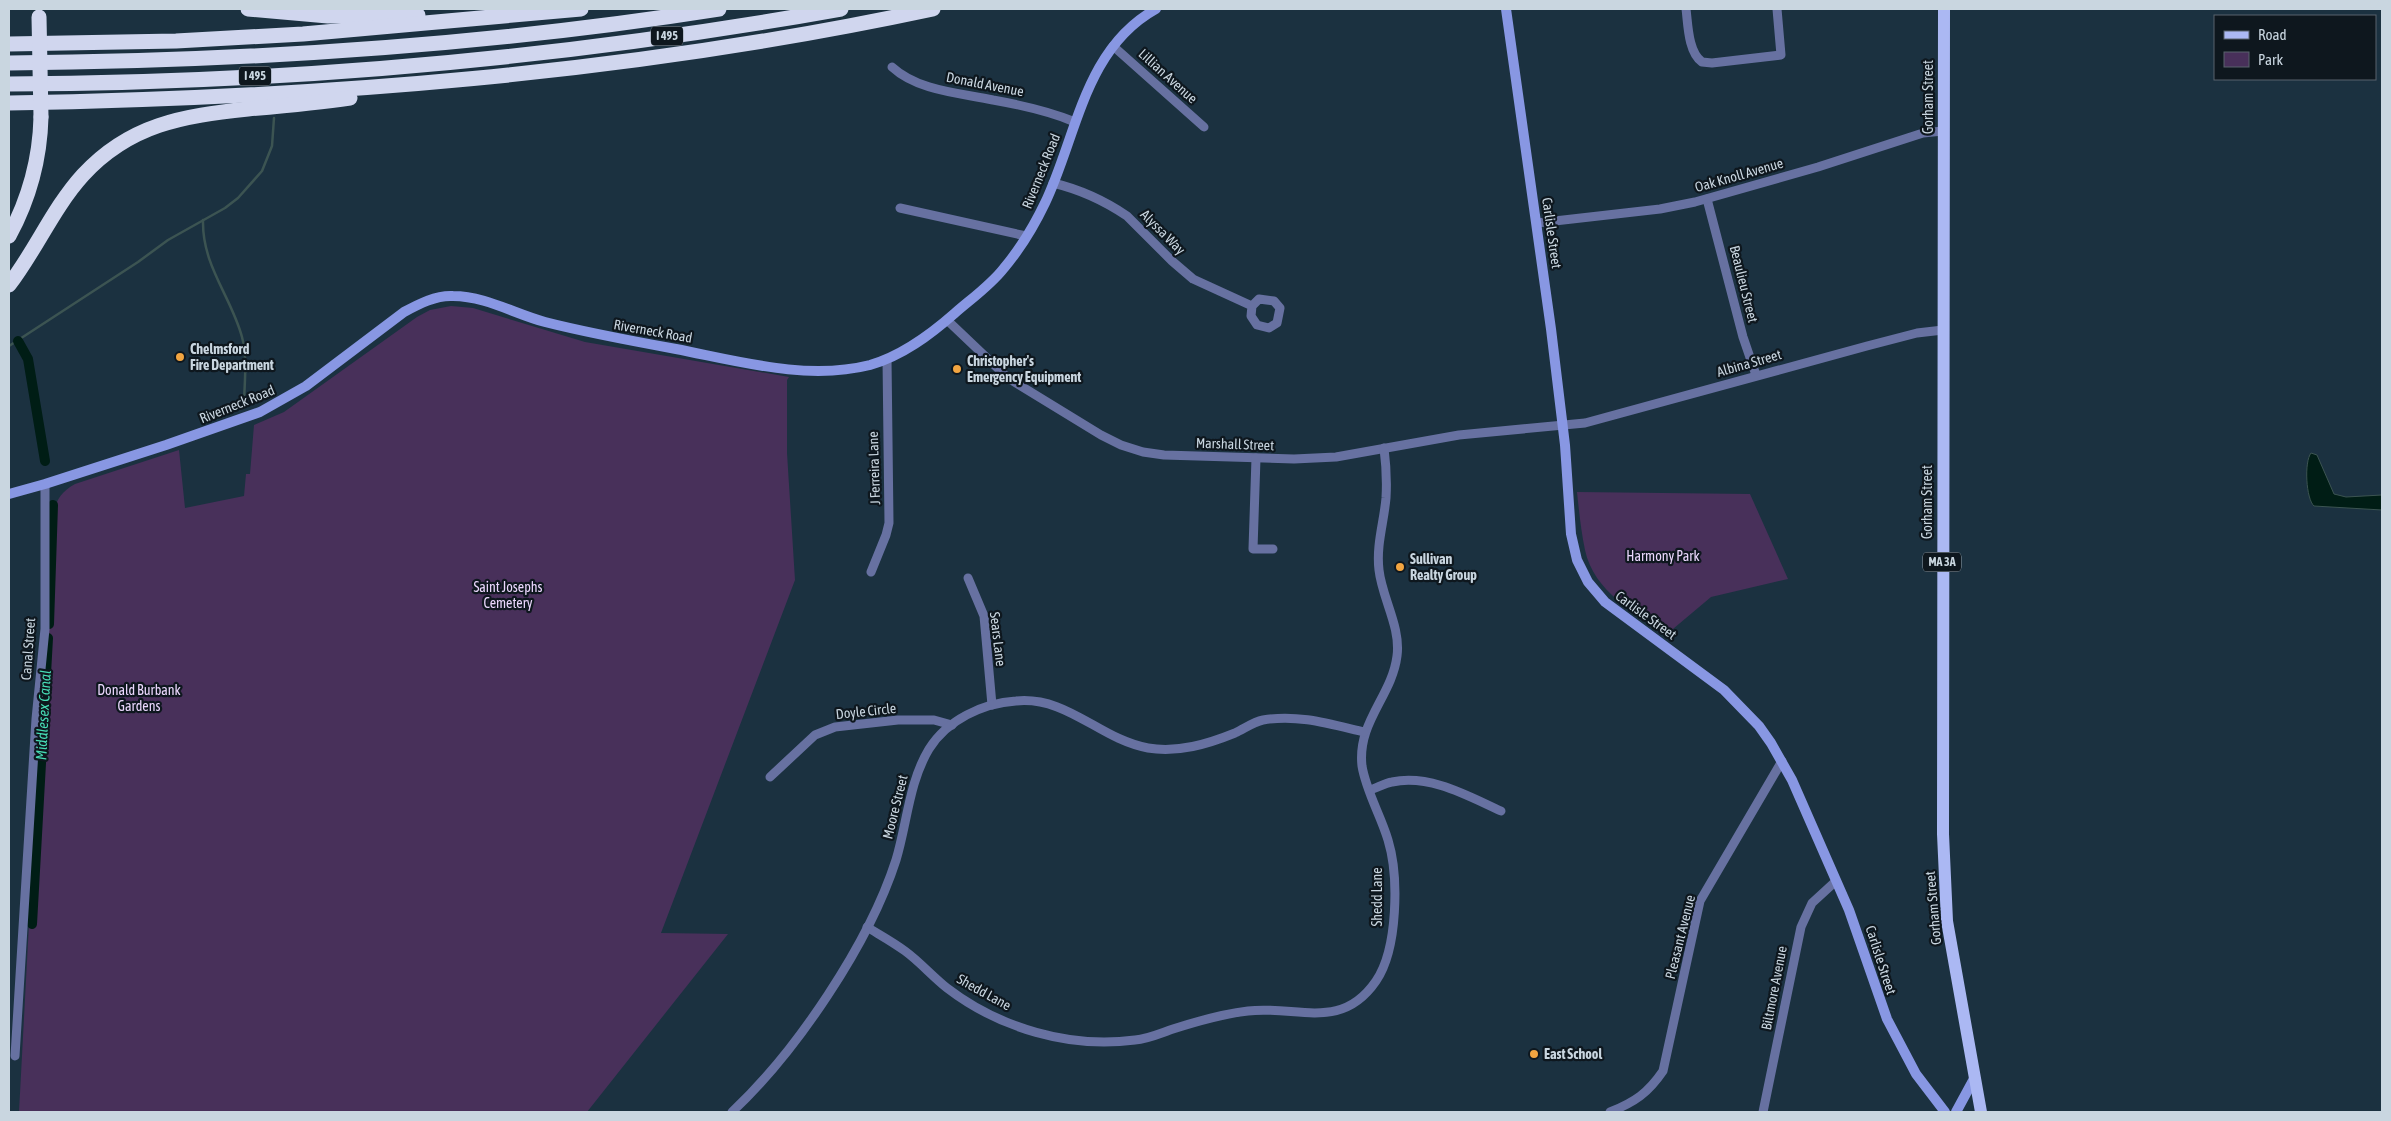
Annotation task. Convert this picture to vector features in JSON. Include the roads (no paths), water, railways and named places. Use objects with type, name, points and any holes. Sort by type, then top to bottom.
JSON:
[{"type":"highway","points":[[248,9],[328,16],[458,13],[489,18]]},
{"type":"highway","points":[[9,44],[176,41],[276,36],[582,9]]},
{"type":"highway","name":"I 495","points":[[9,63],[257,56],[411,44],[573,28],[719,9]]},
{"type":"highway","name":"I 495","points":[[9,84],[219,78],[414,65],[625,42],[841,9]]},
{"type":"highway","points":[[9,285],[68,194],[83,175],[110,150],[150,127],[190,115],[323,102],[486,78],[714,49],[933,9]]},
{"type":"highway","points":[[9,236],[25,202],[34,172],[40,141],[39,13]]},
{"type":"highway","points":[[9,103],[246,96],[486,78]]},
{"type":"main road","name":"Riverneck Road","points":[[9,494],[45,484],[260,412],[306,386],[404,312],[416,305],[442,296],[460,296],[480,300],[541,320],[595,334],[770,366],[807,370],[842,370],[886,359],[915,344],[947,320],[1003,270],[1026,236],[1053,183],[1089,85],[1113,46],[1132,26],[1156,9]]},
{"type":"main road","name":"Carlisle Street","points":[[1506,9],[1537,223],[1563,425],[1571,534],[1577,560],[1588,582],[1615,611],[1724,690],[1759,726],[1782,760],[1849,910],[1887,1019],[1916,1074],[1945,1112]]},
{"type":"main road","name":"Gorham Street","points":[[1944,9],[1943,844],[1946,921],[1981,1112]]},
{"type":"main road","points":[[1956,1112],[1975,1077]]},
{"type":"street","points":[[1686,9],[1690,40],[1696,54],[1702,62],[1712,63],[1781,55],[1776,9]]},
{"type":"street","name":"Lillian Avenue","points":[[1113,46],[1204,127]]},
{"type":"street","name":"Donald Avenue","points":[[892,67],[901,75],[921,84],[1041,110],[1075,122]]},
{"type":"street","name":"Oak Knoll Avenue","points":[[1537,223],[1660,209],[1707,199],[1923,133],[1943,131]]},
{"type":"street","name":"Alyssa Way","points":[[1053,183],[1067,186],[1117,209],[1194,279],[1252,306]]},
{"type":"street","name":"Beaulieu Street","points":[[1707,199],[1743,337],[1756,375]]},
{"type":"street","points":[[900,208],[1026,236]]},
{"type":"street","name":"Marshall Street","points":[[947,320],[987,360],[1013,382],[1116,442],[1142,452],[1164,455],[1317,459],[1475,433],[1563,425]]},
{"type":"street","name":"Albina Street","points":[[1563,425],[1585,423],[1756,375],[1917,333],[1943,330]]},
{"type":"street","name":"J Ferreira Lane","points":[[871,572],[889,523],[886,359]]},
{"type":"street","name":"Shedd Lane","points":[[867,927],[904,950],[948,988],[993,1016],[1032,1031],[1071,1040],[1110,1043],[1140,1040],[1210,1018],[1250,1010],[1329,1014],[1354,1004],[1376,980],[1388,951],[1394,916],[1394,883],[1389,843],[1362,766],[1364,732],[1391,680],[1398,655],[1395,626],[1383,592],[1379,569],[1378,547],[1386,499],[1384,448]]},
{"type":"street","points":[[1256,458],[1254,549],[1273,549]]},
{"type":"street","name":"Canal Street","points":[[15,1056],[36,719],[45,628],[45,484]]},
{"type":"street","name":"Sears Lane","points":[[968,578],[984,616],[992,705]]},
{"type":"street","name":"Moore Street","points":[[732,1112],[773,1068],[815,1013],[867,927],[895,860],[916,774],[930,747],[952,725],[982,707],[1016,700],[1050,703],[1086,719],[1114,737],[1148,748],[1172,749],[1203,745],[1260,721],[1285,717],[1312,720],[1364,732]]},
{"type":"street","name":"Doyle Circle","points":[[770,777],[815,735],[834,727],[898,720],[934,720],[952,725]]},
{"type":"street","name":"Pleasant Avenue","points":[[1610,1112],[1629,1104],[1651,1089],[1663,1071],[1700,901],[1782,760]]},
{"type":"street","points":[[1370,790],[1393,782],[1425,782],[1456,790],[1501,812]]},
{"type":"street","name":"Biltmore Avenue","points":[[1763,1112],[1801,927],[1812,903],[1836,881]]},
{"type":"waterway","points":[[9,346],[138,262],[168,240],[225,208],[238,198],[262,171],[272,146],[274,118]]},
{"type":"waterway","points":[[203,220],[207,252],[237,322],[244,346],[244,407]]},
{"type":"waterway","name":"Middlesex Canal","points":[[18,341],[28,359],[45,461]]},
{"type":"waterway","name":"Middlesex Canal","points":[[49,624],[53,505]]},
{"type":"waterway","name":"Middlesex Canal","points":[[32,924],[48,638]]},
{"type":"place","name":"Chelmsford Fire Department","points":[[180,357]]},
{"type":"place","name":"Christopher's Emergency Equipment","points":[[957,369]]},
{"type":"place","name":"Sullivan Realty Group","points":[[1400,567]]},
{"type":"place","name":"East School","points":[[1534,1054]]},
{"type":"park label","name":"Harmony Park","points":[[1663,556]]},
{"type":"park label","name":"Saint Josephs Cemetery","points":[[508,596]]},
{"type":"park label","name":"Donald Burbank Gardens","points":[[139,698]]}]
